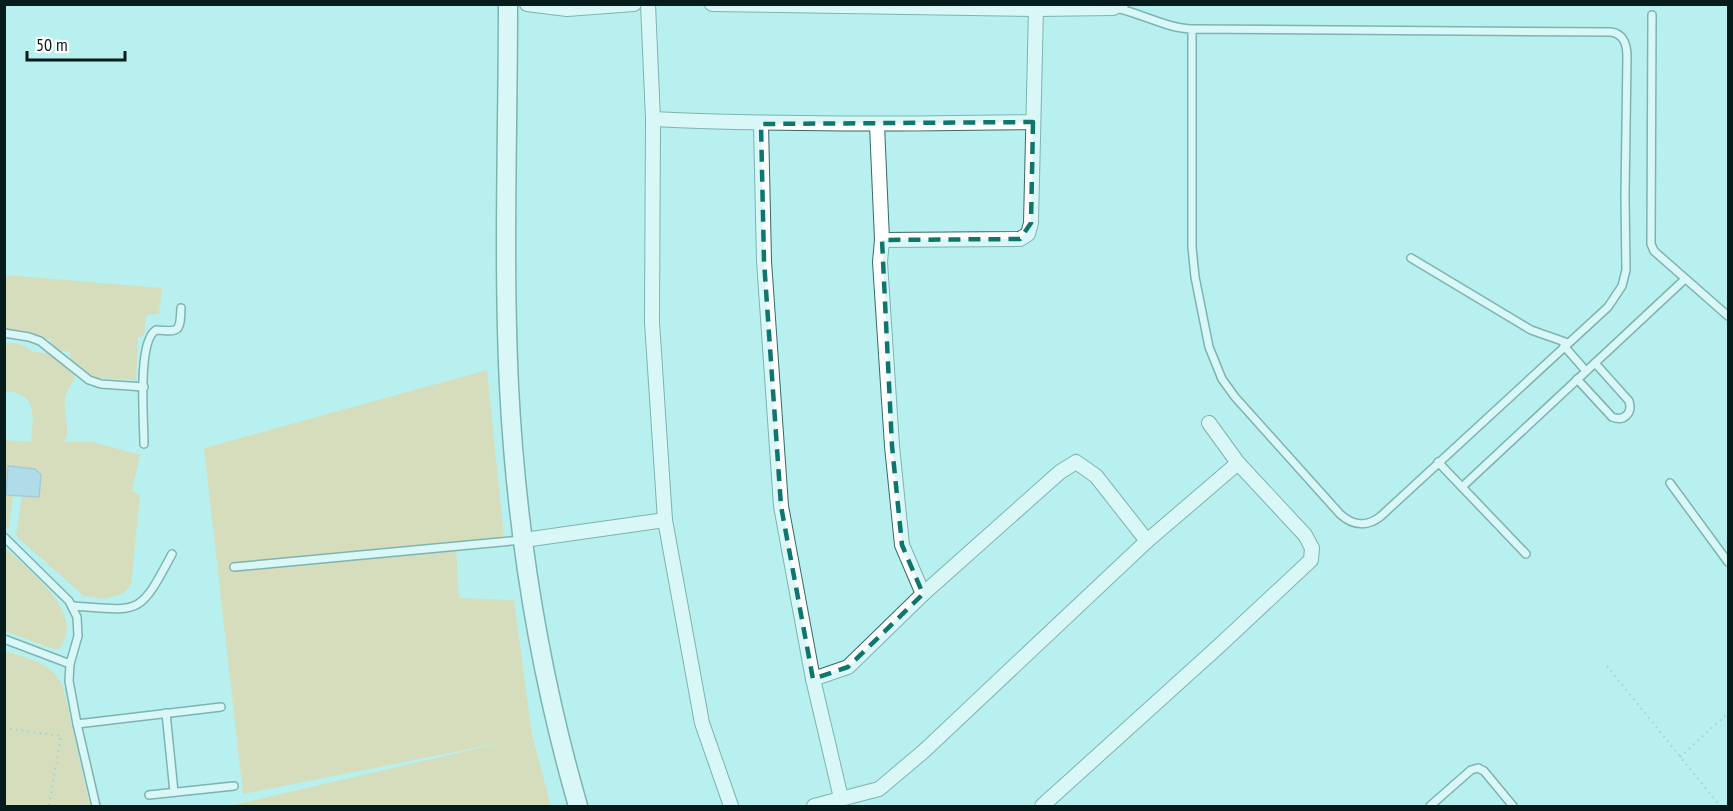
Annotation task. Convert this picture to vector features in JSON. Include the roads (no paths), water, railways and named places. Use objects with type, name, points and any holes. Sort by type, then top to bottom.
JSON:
[{"type":"street","points":[[508,4],[508,346],[512,423],[524,540],[547,678],[578,807]]},
{"type":"street","points":[[527,4],[567,9],[634,4]]},
{"type":"street","points":[[648,4],[653,119],[652,322],[665,520],[702,723],[731,807]]},
{"type":"street","points":[[712,4],[980,6],[1036,9],[1117,6]]},
{"type":"street","points":[[882,240],[1020,239],[1028,234],[1031,223],[1036,9]]},
{"type":"street","points":[[653,119],[761,124],[877,125],[1033,122]]},
{"type":"street","points":[[761,124],[764,261],[781,506],[813,679],[841,798]]},
{"type":"street","points":[[877,125],[882,240],[880,262],[892,446],[902,544],[923,594]]},
{"type":"street","points":[[1042,807],[1311,560],[1312,548],[1305,535],[1238,464],[1209,423]]},
{"type":"street","points":[[813,679],[848,666],[923,594],[1060,472],[1076,462],[1096,476],[1147,541]]},
{"type":"street","points":[[814,807],[879,789],[924,751],[1147,541],[1238,464]]},
{"type":"street","points":[[524,540],[665,520]]},
{"type":"lane","points":[[1117,6],[1171,26],[1192,29],[1611,32],[1619,34],[1624,41],[1627,57],[1626,261],[1624,278],[1614,300],[1376,520],[1364,524],[1351,522],[1333,506],[1235,397],[1222,379],[1209,347],[1192,255],[1192,29]]},
{"type":"lane","points":[[1652,15],[1650,240],[1654,251],[1728,316]]},
{"type":"lane","points":[[1411,258],[1530,330],[1566,344],[1586,371]]},
{"type":"lane","points":[[1462,487],[1685,279]]},
{"type":"lane","points":[[144,444],[144,360],[151,333],[156,330],[178,329],[181,308]]},
{"type":"lane","points":[[4,333],[29,337],[51,348],[82,376],[95,383],[144,387]]},
{"type":"lane","points":[[1577,379],[1612,417],[1620,419],[1627,416],[1631,409],[1629,401],[1595,363]]},
{"type":"lane","points":[[1438,462],[1526,554]]},
{"type":"lane","points":[[1670,483],[1728,562]]},
{"type":"lane","points":[[4,537],[73,606],[77,617],[79,630],[70,664],[69,681],[96,807]]},
{"type":"lane","points":[[234,567],[524,540]]},
{"type":"lane","points":[[73,606],[120,610],[139,605],[152,591],[172,554]]},
{"type":"lane","points":[[4,639],[70,664]]},
{"type":"lane","points":[[77,724],[221,707]]},
{"type":"lane","points":[[166,713],[174,792]]},
{"type":"lane","points":[[1430,807],[1468,772],[1478,768],[1484,771],[1513,807]]},
{"type":"lane","points":[[149,795],[234,786]]}]
